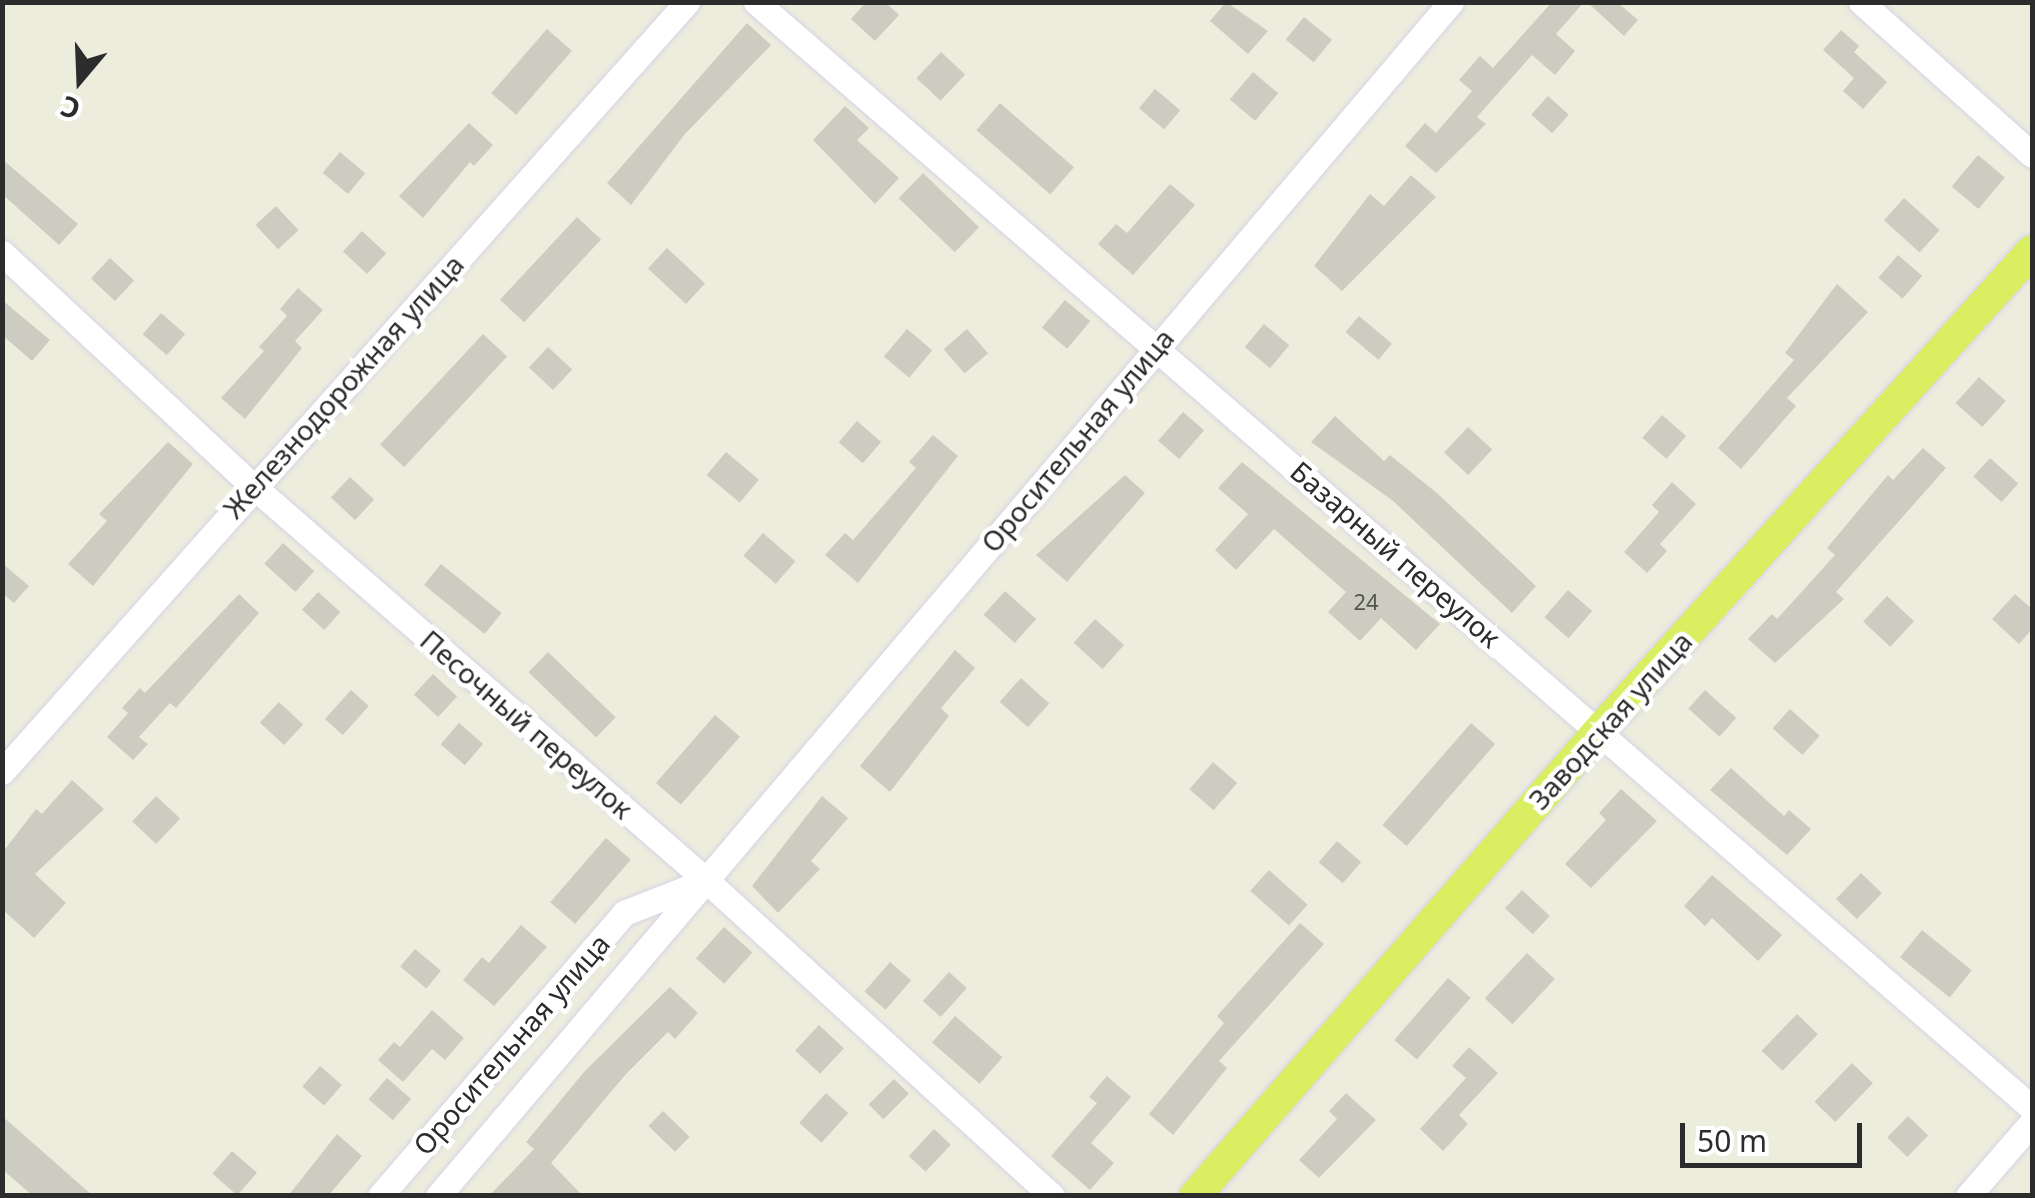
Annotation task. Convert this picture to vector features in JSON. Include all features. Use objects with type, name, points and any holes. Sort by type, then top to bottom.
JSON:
[{"type":"main road","name":"Заводская улица","points":[[1195,1196],[1599,731],[2032,251]]},
{"type":"street","name":"Железнодорожная улица","points":[[2,772],[688,2]]},
{"type":"street","name":"Базарный переулок","points":[[756,2],[2032,1108]]},
{"type":"street","name":"Оросительная улица","points":[[438,1196],[1451,2]]},
{"type":"street","points":[[1861,2],[2032,155]]},
{"type":"street","name":"Песочный переулок","points":[[2,253],[253,486],[706,880],[1052,1196]]},
{"type":"street","name":"Оросительная улица","points":[[380,1196],[624,913],[706,880]]},
{"type":"street","points":[[1968,1196],[2032,1122]]},
{"type":"building","points":[[866,2],[885,2],[899,15],[875,41],[851,19]]},
{"type":"building","points":[[1226,2],[1268,31],[1248,54],[1210,21]]},
{"type":"building","points":[[1552,2],[1584,2],[1556,34],[1575,51],[1555,75],[1532,55],[1477,117],[1486,124],[1436,173],[1405,146],[1425,123],[1436,133],[1472,91],[1459,80],[1480,56],[1493,68]]},
{"type":"building","points":[[1587,2],[1617,2],[1638,20],[1624,36]]},
{"type":"building","points":[[1304,17],[1332,40],[1314,62],[1286,40]]},
{"type":"building","points":[[747,23],[771,45],[685,134],[631,205],[607,183]]},
{"type":"building","points":[[547,29],[572,51],[516,115],[491,93]]},
{"type":"building","points":[[1841,30],[1859,46],[1854,52],[1887,82],[1863,109],[1843,91],[1854,78],[1823,50]]},
{"type":"building","points":[[941,52],[965,75],[941,101],[916,78]]},
{"type":"building","points":[[1253,72],[1278,93],[1255,121],[1230,100]]},
{"type":"building","points":[[1155,89],[1180,110],[1164,129],[1139,108]]},
{"type":"building","points":[[1548,96],[1569,115],[1552,133],[1531,115]]},
{"type":"building","points":[[1000,103],[1074,167],[1050,194],[976,130]]},
{"type":"building","points":[[845,106],[869,128],[857,140],[899,178],[875,204],[813,140]]},
{"type":"building","points":[[469,123],[493,145],[474,166],[470,162],[423,218],[399,196]]},
{"type":"building","points":[[340,152],[365,173],[348,194],[323,173]]},
{"type":"building","points":[[1978,155],[2005,177],[1978,209],[1952,186]]},
{"type":"building","points":[[2,159],[78,224],[59,245],[2,194]]},
{"type":"building","points":[[923,173],[979,227],[955,252],[899,198]]},
{"type":"building","points":[[1411,175],[1436,197],[1342,291],[1314,266],[1370,194],[1384,206]]},
{"type":"building","points":[[1170,184],[1195,205],[1133,275],[1098,244],[1116,224],[1127,233]]},
{"type":"building","points":[[1904,198],[1940,230],[1920,252],[1884,220]]},
{"type":"building","points":[[276,206],[299,230],[278,249],[256,225]]},
{"type":"building","points":[[577,217],[601,240],[524,322],[500,300]]},
{"type":"building","points":[[362,231],[386,254],[367,274],[343,251]]},
{"type":"building","points":[[667,248],[705,283],[686,304],[648,268]]},
{"type":"building","points":[[1898,255],[1922,276],[1902,299],[1878,278]]},
{"type":"building","points":[[110,258],[134,281],[115,301],[91,278]]},
{"type":"building","points":[[1837,284],[1868,312],[1787,398],[1796,406],[1741,469],[1718,448],[1794,360],[1785,353]]},
{"type":"building","points":[[298,288],[323,310],[295,341],[302,348],[245,419],[221,398],[264,351],[259,347],[287,316],[280,309]]},
{"type":"building","points":[[2,300],[50,340],[32,361],[2,335]]},
{"type":"building","points":[[1065,300],[1090,321],[1067,349],[1042,328]]},
{"type":"building","points":[[161,313],[185,334],[167,355],[143,334]]},
{"type":"building","points":[[1359,316],[1392,344],[1378,360],[1346,332]]},
{"type":"building","points":[[1264,324],[1289,345],[1270,368],[1245,347]]},
{"type":"building","points":[[907,329],[932,350],[909,378],[884,357]]},
{"type":"building","points":[[967,329],[988,353],[965,373],[944,349]]},
{"type":"building","points":[[483,334],[507,357],[404,467],[380,444]]},
{"type":"building","points":[[548,347],[572,370],[553,390],[529,367]]},
{"type":"building","points":[[1979,377],[2006,401],[1982,427],[1956,403]]},
{"type":"building","points":[[1183,412],[1204,430],[1179,459],[1158,441]]},
{"type":"building","points":[[1662,415],[1686,436],[1666,459],[1642,438]]},
{"type":"building","points":[[1335,416],[1384,461],[1390,455],[1438,494],[1536,586],[1512,613],[1392,500],[1311,442]]},
{"type":"building","points":[[857,421],[881,442],[863,463],[839,442]]},
{"type":"building","points":[[1468,427],[1492,450],[1468,475],[1444,453]]},
{"type":"building","points":[[933,435],[958,456],[858,583],[825,555],[845,533],[853,540],[916,468],[909,462]]},
{"type":"building","points":[[168,442],[193,464],[93,586],[68,564],[107,521],[99,514]]},
{"type":"building","points":[[1923,448],[1946,468],[1836,592],[1844,599],[1775,663],[1748,639],[1772,614],[1777,619],[1835,555],[1827,548],[1888,475],[1893,480]]},
{"type":"building","points":[[726,452],[759,480],[740,503],[707,475]]},
{"type":"building","points":[[1990,458],[2018,483],[2002,502],[1973,477]]},
{"type":"building","points":[[1242,462],[1440,624],[1416,650],[1381,618],[1360,641],[1328,612],[1346,592],[1274,529],[1236,570],[1215,550],[1248,514],[1218,488]]},
{"type":"building","points":[[1125,475],[1145,493],[1067,582],[1036,555]]},
{"type":"building","points":[[350,477],[374,500],[355,520],[331,497]]},
{"type":"building","points":[[1672,482],[1696,504],[1660,544],[1667,551],[1647,573],[1624,552],[1659,512],[1652,505]]},
{"type":"building","points":[[763,533],[795,561],[776,584],[743,556]]},
{"type":"building","points":[[283,543],[314,571],[295,592],[264,564]]},
{"type":"building","points":[[2,563],[29,586],[14,603],[2,593]]},
{"type":"building","points":[[441,564],[502,613],[485,634],[424,585]]},
{"type":"building","points":[[1568,590],[1592,611],[1569,638],[1544,617]]},
{"type":"building","points":[[1005,591],[1036,619],[1015,643],[984,615]]},
{"type":"building","points":[[318,592],[340,612],[324,630],[302,610]]},
{"type":"building","points":[[239,594],[259,613],[176,708],[170,703],[139,737],[148,744],[133,760],[107,737],[128,713],[122,708],[140,688],[145,693]]},
{"type":"building","points":[[2015,594],[2032,609],[2032,629],[2019,644],[1992,619]]},
{"type":"building","points":[[1887,596],[1914,621],[1890,647],[1863,622]]},
{"type":"building","points":[[1095,619],[1124,645],[1103,669],[1074,643]]},
{"type":"building","points":[[955,650],[975,668],[941,708],[949,716],[890,792],[860,766]]},
{"type":"building","points":[[548,652],[616,717],[596,737],[529,672]]},
{"type":"building","points":[[433,674],[457,697],[438,717],[414,694]]},
{"type":"building","points":[[1021,678],[1049,703],[1028,727],[1000,702]]},
{"type":"building","points":[[351,690],[369,706],[343,735],[325,719]]},
{"type":"building","points":[[1705,690],[1736,718],[1719,737],[1688,709]]},
{"type":"building","points":[[279,702],[303,725],[284,745],[260,722]]},
{"type":"building","points":[[1790,709],[1820,736],[1802,755],[1773,728]]},
{"type":"building","points":[[715,715],[740,737],[681,805],[656,783]]},
{"type":"building","points":[[459,723],[483,744],[465,765],[441,744]]},
{"type":"building","points":[[1471,723],[1495,744],[1407,846],[1382,825]]},
{"type":"building","points":[[1213,762],[1237,783],[1214,810],[1189,789]]},
{"type":"building","points":[[1731,768],[1784,816],[1789,810],[1811,829],[1787,855],[1710,790]]},
{"type":"building","points":[[72,780],[104,809],[35,874],[66,903],[34,938],[2,909],[2,853],[36,809],[42,814]]},
{"type":"building","points":[[1621,789],[1657,821],[1591,888],[1565,864],[1606,820],[1599,813]]},
{"type":"building","points":[[156,796],[180,819],[156,844],[132,822]]},
{"type":"building","points":[[822,796],[848,818],[811,861],[820,869],[778,913],[752,886]]},
{"type":"building","points":[[606,838],[631,860],[575,924],[550,902]]},
{"type":"building","points":[[1337,841],[1361,862],[1343,883],[1319,862]]},
{"type":"building","points":[[1269,870],[1308,905],[1289,926],[1250,891]]},
{"type":"building","points":[[1861,873],[1882,893],[1857,919],[1836,899]]},
{"type":"building","points":[[1712,875],[1782,935],[1758,961],[1712,918],[1705,926],[1684,906]]},
{"type":"building","points":[[1522,890],[1550,916],[1533,934],[1505,908]]},
{"type":"building","points":[[1300,923],[1324,944],[1219,1061],[1227,1068],[1173,1135],[1149,1114],[1224,1023],[1217,1016]]},
{"type":"building","points":[[521,925],[547,947],[494,1006],[463,980],[482,957],[489,963]]},
{"type":"building","points":[[724,927],[752,952],[724,984],[696,958]]},
{"type":"building","points":[[1922,930],[1972,970],[1950,997],[1900,957]]},
{"type":"building","points":[[415,949],[441,971],[426,988],[400,967]]},
{"type":"building","points":[[1527,953],[1555,979],[1513,1024],[1485,998]]},
{"type":"building","points":[[890,962],[911,980],[886,1010],[864,991]]},
{"type":"building","points":[[949,972],[967,988],[941,1017],[923,1001]]},
{"type":"building","points":[[1448,978],[1471,998],[1417,1060],[1394,1040]]},
{"type":"building","points":[[670,987],[698,1013],[675,1039],[668,1032],[626,1074],[551,1163],[583,1196],[489,1196],[534,1149],[526,1142],[584,1072]]},
{"type":"building","points":[[432,1010],[464,1038],[445,1060],[432,1049],[403,1082],[378,1060],[394,1042],[400,1047]]},
{"type":"building","points":[[1797,1014],[1818,1034],[1782,1071],[1762,1051]]},
{"type":"building","points":[[955,1016],[1003,1057],[980,1084],[932,1042]]},
{"type":"building","points":[[819,1025],[844,1048],[820,1074],[795,1051]]},
{"type":"building","points":[[1469,1047],[1498,1073],[1459,1115],[1468,1124],[1443,1151],[1420,1129],[1466,1078],[1452,1066]]},
{"type":"building","points":[[1852,1063],[1873,1083],[1835,1122],[1814,1102]]},
{"type":"building","points":[[320,1066],[342,1085],[324,1105],[302,1086]]},
{"type":"building","points":[[1107,1076],[1131,1097],[1091,1143],[1114,1163],[1090,1190],[1051,1156],[1097,1103],[1089,1097]]},
{"type":"building","points":[[387,1078],[411,1099],[393,1120],[369,1099]]},
{"type":"building","points":[[894,1079],[909,1094],[883,1119],[869,1104]]},
{"type":"building","points":[[826,1093],[848,1113],[822,1143],[799,1123]]},
{"type":"building","points":[[1346,1093],[1376,1120],[1319,1178],[1299,1160],[1337,1119],[1329,1111]]},
{"type":"building","points":[[663,1111],[690,1137],[675,1152],[648,1126]]},
{"type":"building","points":[[2,1116],[93,1196],[33,1196],[2,1169]]},
{"type":"building","points":[[1908,1116],[1928,1135],[1907,1157],[1887,1138]]},
{"type":"building","points":[[934,1129],[951,1145],[926,1172],[909,1156]]},
{"type":"building","points":[[337,1134],[362,1156],[328,1196],[288,1196]]},
{"type":"building","points":[[232,1151],[257,1173],[237,1195],[212,1174]]}]
